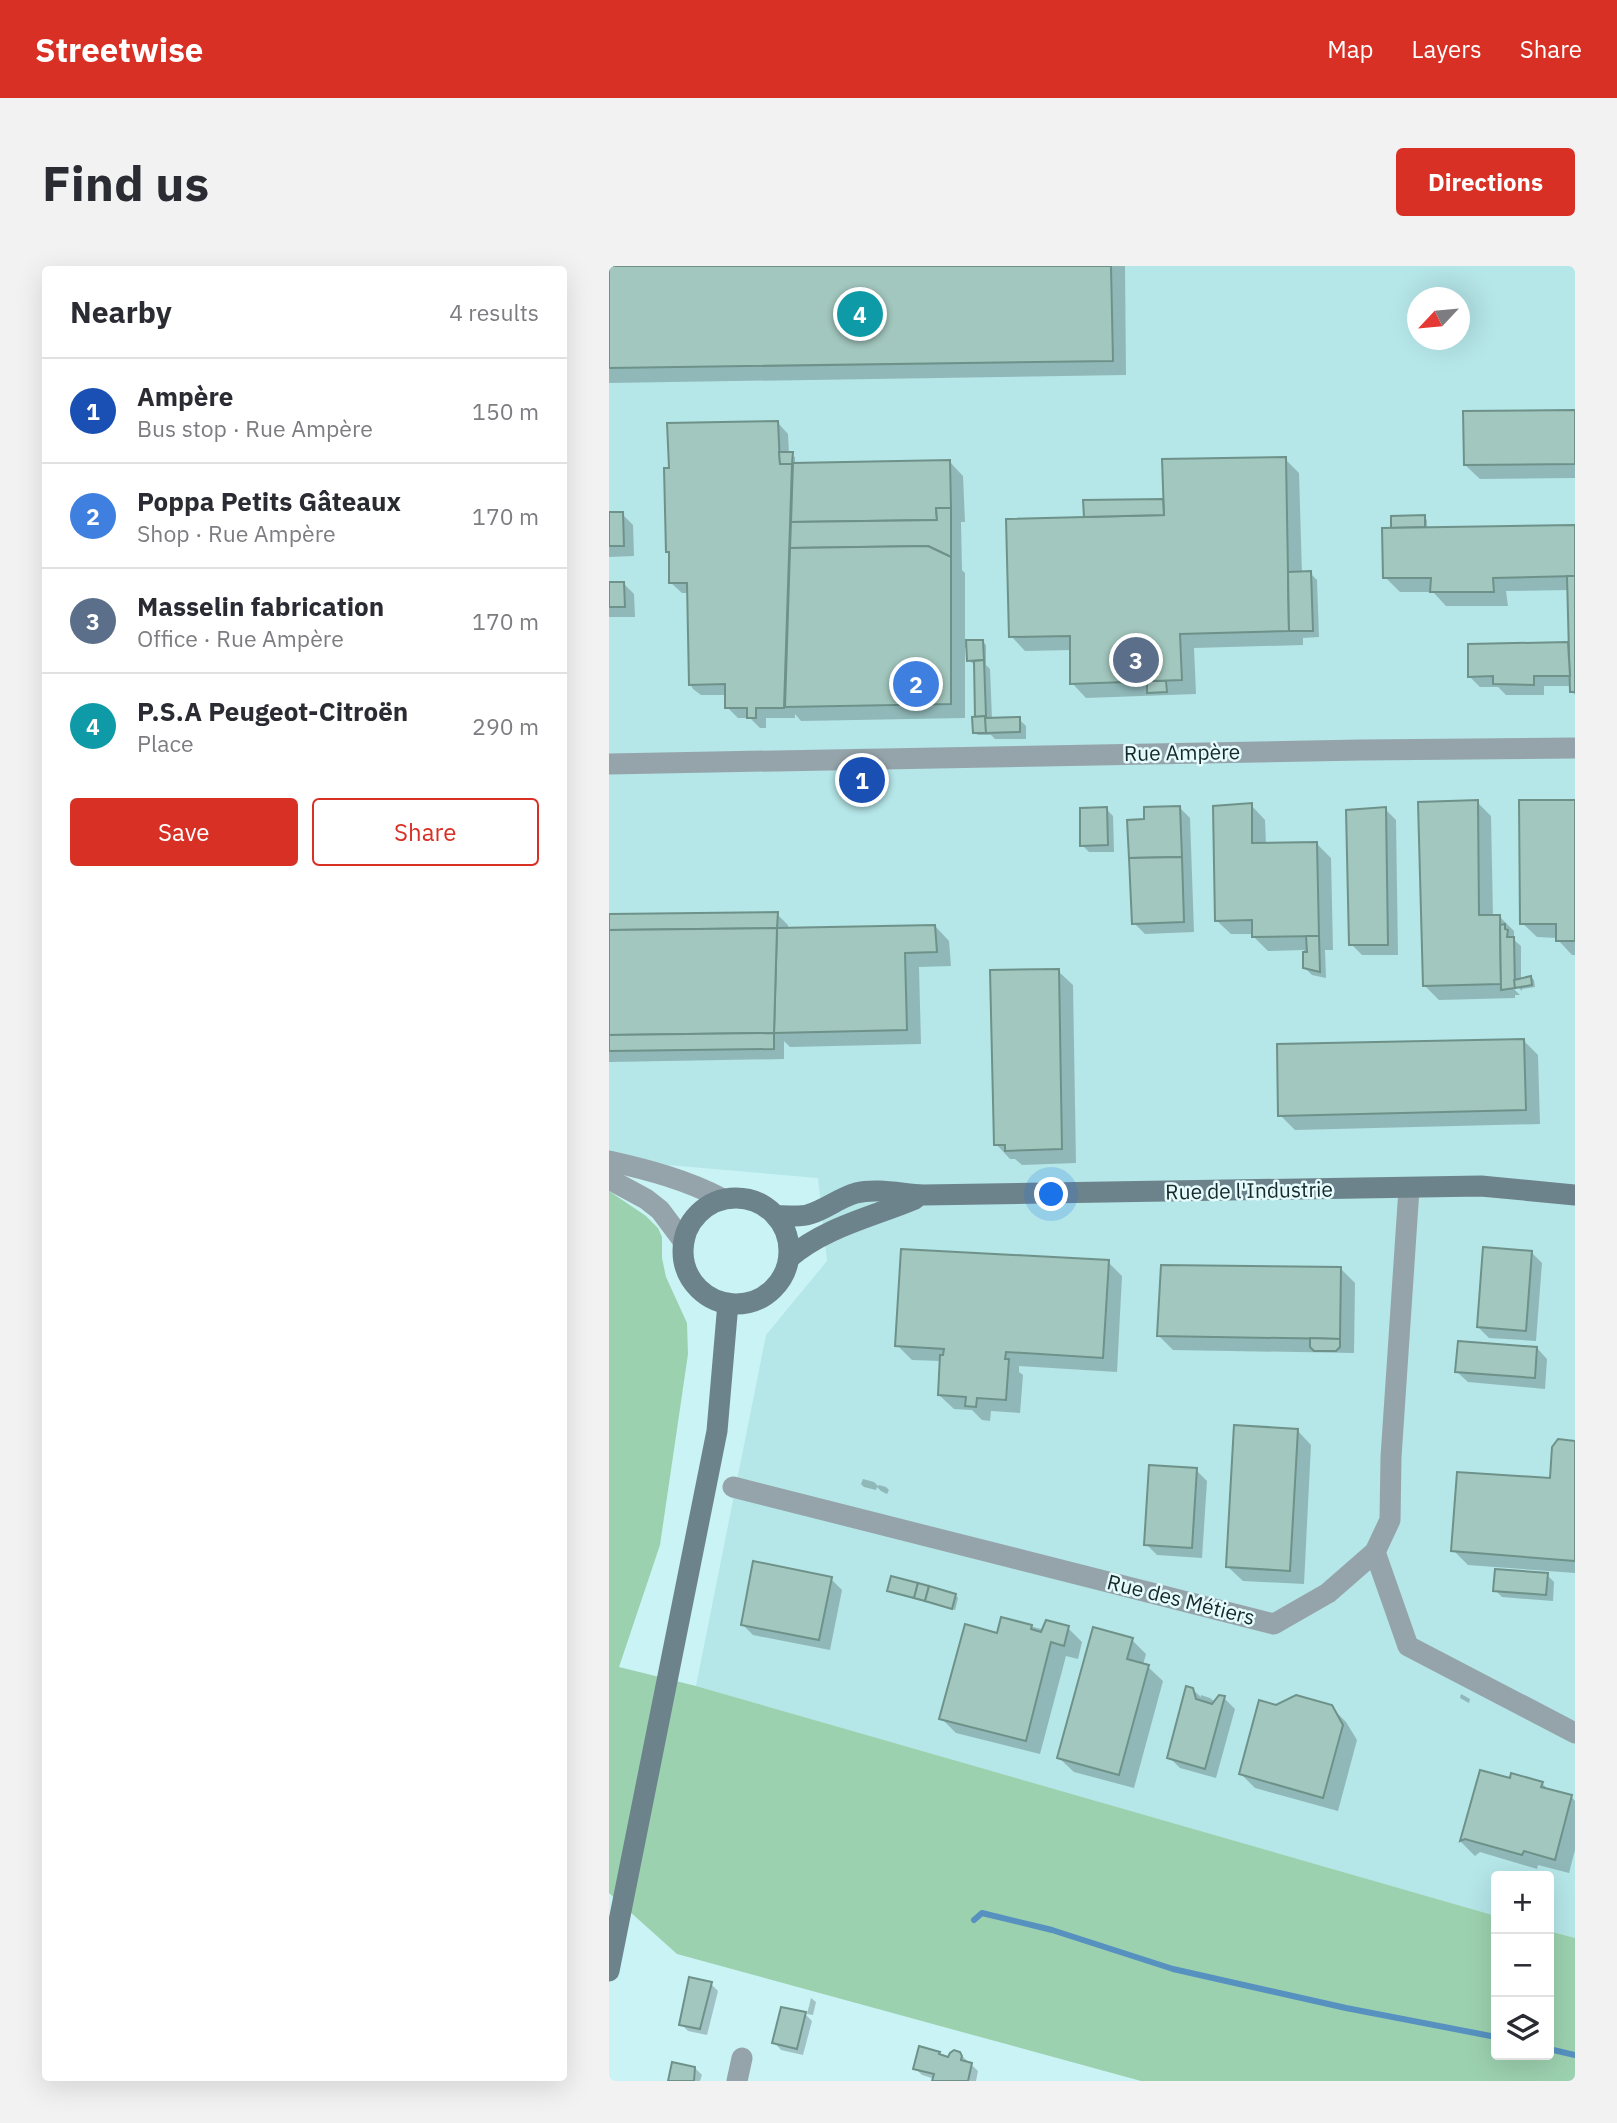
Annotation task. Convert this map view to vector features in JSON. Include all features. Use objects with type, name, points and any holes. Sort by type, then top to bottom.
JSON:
[{"type":"street","name":"Rue Ampère","points":[[609,764],[1575,748]]},
{"type":"street","points":[[609,1161],[696,1185],[723,1199]]},
{"type":"street","points":[[609,1179],[646,1199],[660,1210],[684,1242]]},
{"type":"street","name":"Rue de l'Industrie","points":[[777,1216],[809,1214],[857,1193],[872,1192],[923,1195],[1481,1186],[1575,1195]]},
{"type":"street","name":"Rue des Métiers","points":[[733,1487],[1274,1623],[1328,1593],[1375,1552],[1390,1520],[1391,1457],[1409,1189]]},
{"type":"street","name":"Rue de l'Industrie","points":[[789,1258],[799,1249],[834,1229],[923,1195]]},
{"type":"street","points":[[733,1198],[756,1201],[777,1216],[787,1236],[789,1258],[783,1276],[770,1292],[753,1301],[728,1303],[706,1294],[691,1278],[685,1266],[684,1242],[687,1231],[700,1212],[710,1204],[733,1198]]},
{"type":"street","points":[[609,1971],[717,1431],[728,1303]]},
{"type":"street","points":[[1375,1552],[1408,1646],[1575,1733]]},
{"type":"street","points":[[737,2081],[742,2058]]},
{"type":"shaded area","points":[[609,266],[1575,266],[1575,1938],[1554,1932],[1554,1871],[1491,1871],[1491,1915],[696,1686],[766,1335],[827,1261],[818,1178],[609,1160]]},
{"type":"green space","points":[[609,1191],[646,1216],[658,1228],[662,1237],[666,1277],[687,1323],[688,1354],[660,1545],[619,1667],[696,1686],[1491,1915],[1491,2060],[1554,2060],[1554,1932],[1575,1938],[1575,2081],[1141,2081],[677,1954],[609,1893]]},
{"type":"building","points":[[609,266],[1111,266],[1113,361],[609,368]]},
{"type":"building","points":[[1575,410],[1575,464],[1464,465],[1463,411]]},
{"type":"building","points":[[778,421],[780,464],[792,464],[784,708],[756,708],[756,718],[747,718],[747,708],[725,708],[725,684],[689,685],[687,583],[669,583],[669,552],[666,552],[664,468],[669,468],[667,423]]},
{"type":"building","points":[[779,452],[793,452],[792,464],[780,464]]},
{"type":"building","points":[[1286,457],[1289,631],[1180,634],[1182,680],[1070,684],[1070,636],[1009,637],[1006,519],[1164,515],[1162,459]]},
{"type":"building","points":[[950,460],[951,508],[936,508],[937,520],[791,522],[793,463]]},
{"type":"building","points":[[1163,499],[1164,515],[1084,517],[1083,500]]},
{"type":"building","points":[[936,508],[951,508],[951,557],[928,546],[790,548],[791,522],[937,520]]},
{"type":"building","points":[[609,512],[623,512],[624,546],[609,546]]},
{"type":"building","points":[[1425,515],[1425,527],[1391,528],[1391,516]]},
{"type":"building","points":[[1575,525],[1575,576],[1493,578],[1494,592],[1430,592],[1431,578],[1383,578],[1382,528]]},
{"type":"building","points":[[928,546],[951,557],[951,704],[785,707],[790,548]]},
{"type":"building","points":[[1311,571],[1313,631],[1289,631],[1288,572]]},
{"type":"building","points":[[1567,576],[1575,576],[1575,692],[1570,692]]},
{"type":"building","points":[[609,582],[624,582],[625,607],[609,607]]},
{"type":"building","points":[[966,640],[983,640],[984,660],[967,661]]},
{"type":"building","points":[[1568,642],[1570,676],[1534,676],[1534,685],[1493,684],[1493,676],[1468,677],[1468,644]]},
{"type":"building","points":[[984,660],[986,716],[975,717],[974,661]]},
{"type":"building","points":[[1147,681],[1166,681],[1167,692],[1147,693]]},
{"type":"building","points":[[986,716],[986,733],[973,733],[972,717]]},
{"type":"building","points":[[1020,717],[1020,732],[986,733],[985,718]]},
{"type":"building","points":[[1478,800],[1479,915],[1500,915],[1501,984],[1423,986],[1418,802]]},
{"type":"building","points":[[1519,800],[1575,800],[1575,941],[1556,941],[1556,924],[1520,924]]},
{"type":"building","points":[[1252,803],[1252,843],[1317,842],[1319,936],[1252,937],[1252,920],[1215,921],[1213,806]]},
{"type":"building","points":[[1180,806],[1182,857],[1129,858],[1127,820],[1144,819],[1144,807]]},
{"type":"building","points":[[1107,807],[1108,845],[1080,846],[1080,808]]},
{"type":"building","points":[[1386,807],[1388,945],[1349,945],[1346,810]]},
{"type":"building","points":[[1182,857],[1184,922],[1132,924],[1129,858]]},
{"type":"building","points":[[778,912],[777,928],[609,930],[609,914]]},
{"type":"building","points":[[1505,924],[1507,937],[1514,937],[1515,988],[1501,990],[1500,925]]},
{"type":"building","points":[[935,925],[937,952],[905,953],[907,1030],[774,1033],[777,928]]},
{"type":"building","points":[[777,928],[774,1033],[609,1035],[609,930]]},
{"type":"building","points":[[1306,936],[1319,936],[1320,972],[1303,968],[1303,952],[1307,952]]},
{"type":"building","points":[[1059,969],[1062,1149],[1005,1151],[1005,1145],[994,1145],[990,970]]},
{"type":"building","points":[[1531,976],[1532,985],[1515,988],[1514,980]]},
{"type":"building","points":[[774,1033],[774,1049],[609,1051],[609,1035]]},
{"type":"building","points":[[1524,1039],[1526,1110],[1278,1116],[1277,1044]]},
{"type":"building","points":[[1483,1247],[1532,1251],[1526,1331],[1477,1327]]},
{"type":"building","points":[[901,1249],[1109,1260],[1103,1358],[1006,1352],[1005,1359],[1009,1359],[1006,1400],[977,1398],[976,1407],[965,1406],[966,1397],[938,1395],[940,1355],[943,1355],[944,1349],[895,1346]]},
{"type":"building","points":[[1161,1265],[1341,1267],[1340,1339],[1157,1336]]},
{"type":"building","points":[[1310,1338],[1340,1339],[1340,1347],[1336,1351],[1314,1351],[1310,1347]]},
{"type":"building","points":[[1458,1341],[1537,1347],[1535,1378],[1455,1372]]},
{"type":"building","points":[[1234,1425],[1298,1429],[1290,1571],[1226,1567]]},
{"type":"building","points":[[1558,1439],[1575,1441],[1575,1561],[1451,1551],[1457,1472],[1550,1478],[1552,1447]]},
{"type":"building","points":[[1149,1465],[1197,1468],[1192,1548],[1144,1545]]},
{"type":"building","points":[[753,1561],[832,1577],[819,1640],[741,1625]]},
{"type":"building","points":[[1495,1569],[1548,1573],[1546,1595],[1493,1591]]},
{"type":"building","points":[[891,1576],[918,1583],[914,1598],[887,1591]]},
{"type":"building","points":[[918,1583],[929,1586],[925,1601],[914,1598]]},
{"type":"building","points":[[929,1586],[956,1594],[952,1609],[925,1601]]},
{"type":"building","points":[[1001,1617],[1032,1625],[1031,1629],[1041,1632],[1046,1620],[1069,1626],[1064,1646],[1051,1642],[1026,1741],[939,1719],[965,1624],[997,1633]]},
{"type":"building","points":[[1093,1627],[1133,1638],[1127,1659],[1149,1665],[1119,1775],[1057,1758]]},
{"type":"building","points":[[1186,1686],[1193,1688],[1196,1699],[1212,1704],[1219,1695],[1225,1696],[1205,1769],[1167,1758]]},
{"type":"building","points":[[1296,1695],[1332,1705],[1343,1725],[1323,1798],[1239,1774],[1259,1700],[1276,1705]]},
{"type":"building","points":[[1480,1770],[1510,1778],[1511,1773],[1543,1782],[1541,1787],[1572,1795],[1555,1860],[1524,1851],[1522,1855],[1465,1839],[1460,1841]]},
{"type":"building","points":[[689,1977],[712,1982],[700,2029],[679,2025]]},
{"type":"building","points":[[781,2007],[806,2012],[797,2049],[772,2043]]},
{"type":"building","points":[[919,2046],[948,2057],[954,2050],[960,2052],[961,2060],[972,2063],[968,2081],[932,2081],[934,2074],[913,2069]]},
{"type":"building","points":[[672,2062],[695,2067],[694,2081],[668,2081]]},
{"type":"waterway","points":[[974,1920],[982,1913],[1052,1930],[1173,1969],[1346,2008],[1491,2036]]},
{"type":"waterway","points":[[1554,2050],[1575,2055]]},
{"type":"place","name":"P.S.A Peugeot-Citroën","points":[[860,314]]},
{"type":"place","name":"Masselin fabrication","points":[[1136,660]]},
{"type":"place","name":"Poppa Petits Gâteaux","points":[[916,684]]},
{"type":"place","name":"Ampère","points":[[862,780]]}]
